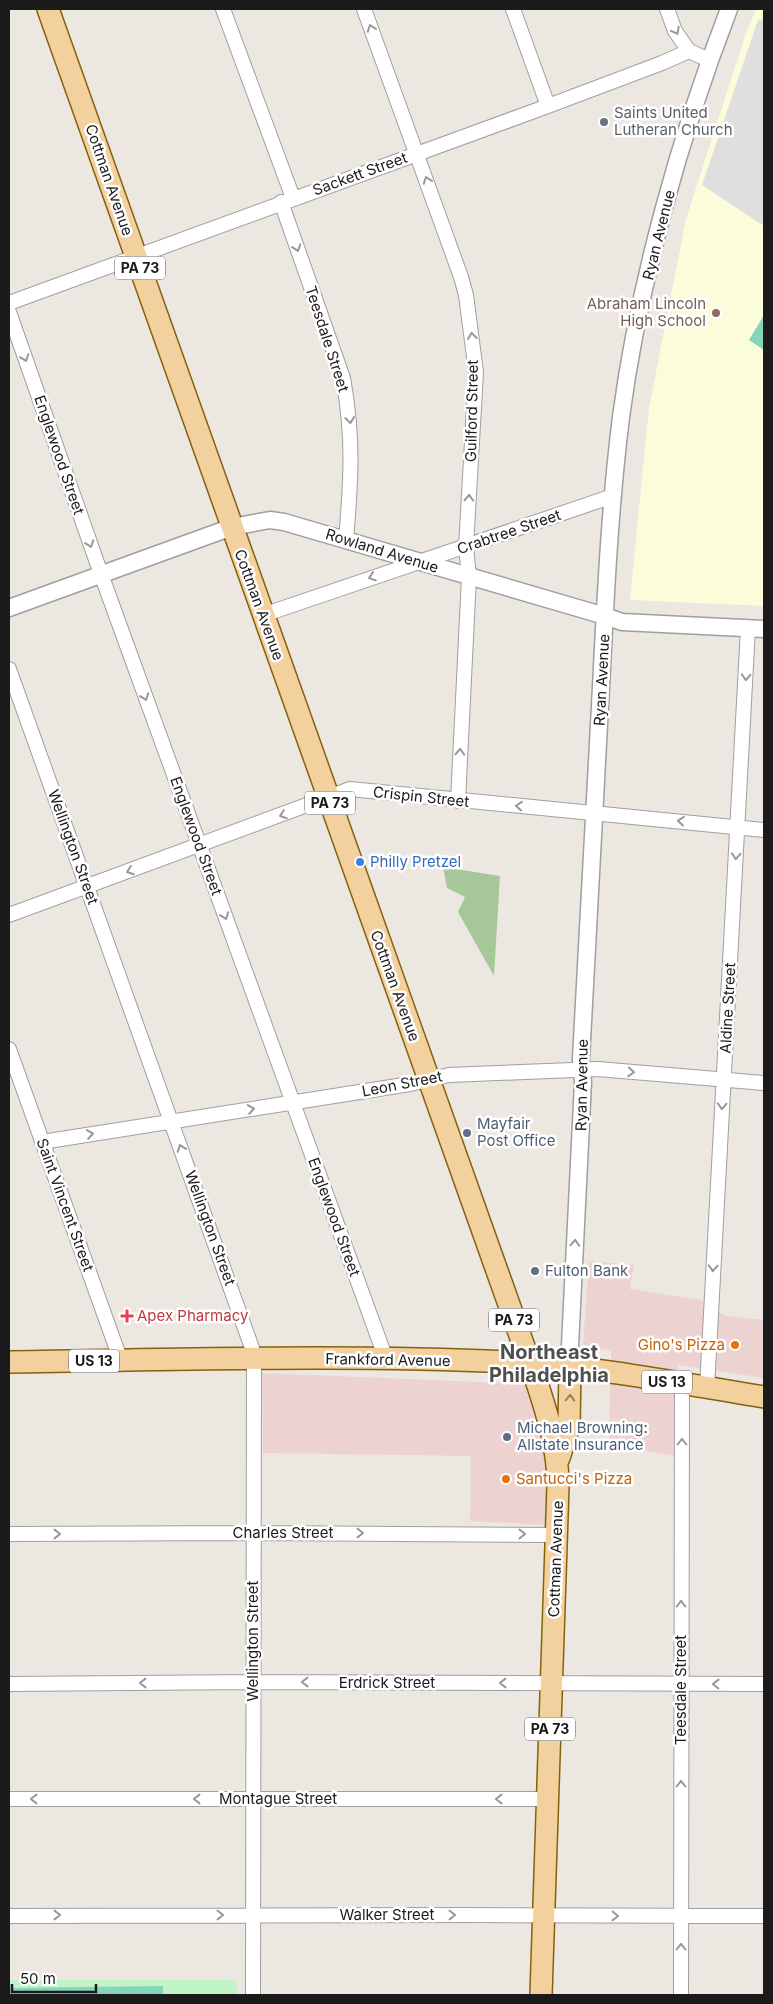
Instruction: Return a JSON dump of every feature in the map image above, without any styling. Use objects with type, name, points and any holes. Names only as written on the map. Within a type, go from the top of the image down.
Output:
[{"type":"main road","name":"Cottman Avenue","points":[[48,9],[552,1428],[558,1463],[557,1535],[541,1995]]},
{"type":"main road","name":"Frankford Avenue","points":[[9,1362],[386,1359],[529,1363],[570,1367],[764,1397]]},
{"type":"main road","points":[[558,1463],[569,1426],[570,1367]]},
{"type":"street","name":"Teesdale Street","points":[[223,9],[287,200],[343,378],[348,404],[352,453],[346,540]]},
{"type":"street","name":"Guilford Street","points":[[364,9],[450,245],[466,295],[476,372],[466,547],[469,577],[458,801]]},
{"type":"street","points":[[513,9],[548,106]]},
{"type":"street","points":[[667,9],[675,31],[689,51],[709,60]]},
{"type":"street","name":"Ryan Avenue","points":[[570,1367],[582,1059],[605,616],[613,496],[622,415],[637,326],[652,256],[709,60],[729,9]]},
{"type":"street","name":"Sackett Street","points":[[9,302],[548,106],[689,51]]},
{"type":"street","name":"Englewood Street","points":[[9,312],[101,574],[386,1359]]},
{"type":"street","name":"Crabtree Street","points":[[263,615],[613,496]]},
{"type":"street","name":"Rowland Avenue","points":[[9,608],[232,527],[270,520],[284,522],[622,622],[756,628]]},
{"type":"street","name":"Aldine Street","points":[[707,1388],[737,827],[756,628]]},
{"type":"street","name":"Wellington Street","points":[[9,669],[248,1336],[254,1359],[253,1995]]},
{"type":"street","name":"Crispin Street","points":[[9,915],[350,789],[764,830]]},
{"type":"street","name":"Saint Vincent Street","points":[[9,1049],[121,1361]]},
{"type":"street","name":"Leon Street","points":[[42,1142],[429,1080],[449,1075],[598,1069],[764,1083]]},
{"type":"street","name":"Teesdale Street","points":[[681,1995],[682,1384]]},
{"type":"street","name":"Charles Street","points":[[9,1534],[254,1532],[557,1535]]},
{"type":"street","name":"Erdrick Street","points":[[9,1684],[252,1682],[764,1684]]},
{"type":"street","name":"Montague Street","points":[[9,1799],[548,1799]]},
{"type":"street","name":"Walker Street","points":[[9,1916],[764,1916]]},
{"type":"shaded area","name":"Abraham Lincoln High School","points":[[756,9],[764,9],[764,606],[630,600],[649,408],[686,219],[745,36]]},
{"type":"shaded area","points":[[764,19],[764,226],[702,185],[758,20]]},
{"type":"shaded area","points":[[443,867],[500,876],[494,976],[458,912],[465,897],[447,888]]},
{"type":"shaded area","points":[[589,1261],[634,1265],[630,1289],[700,1300],[725,1316],[764,1320],[764,1378],[678,1365],[675,1456],[609,1445],[611,1351],[583,1346]]},
{"type":"shaded area","points":[[262,1373],[525,1384],[549,1472],[547,1525],[470,1521],[471,1456],[263,1453]]},
{"type":"green space","points":[[764,315],[764,350],[749,340]]},
{"type":"green space","points":[[9,1980],[236,1980],[237,1995],[9,1995]]},
{"type":"green space","points":[[163,1986],[163,1995],[9,1995],[9,1988]]},
{"type":"place","name":"Saints United Lutheran Church","points":[[604,122]]},
{"type":"place","name":"Abraham Lincoln High School","points":[[716,313]]},
{"type":"place","name":"Philly Pretzel","points":[[360,862]]},
{"type":"place","name":"Mayfair Post Office","points":[[467,1133]]},
{"type":"place","name":"Fulton Bank","points":[[535,1271]]},
{"type":"place","name":"Apex Pharmacy","points":[[127,1316]]},
{"type":"place","name":"Gino's Pizza","points":[[735,1345]]},
{"type":"place","name":"Michael Browning: Allstate Insurance","points":[[507,1437]]},
{"type":"place","name":"Santucci's Pizza","points":[[506,1479]]},
{"type":"district","name":"Northeast Philadelphia","points":[[549,1364]]}]
